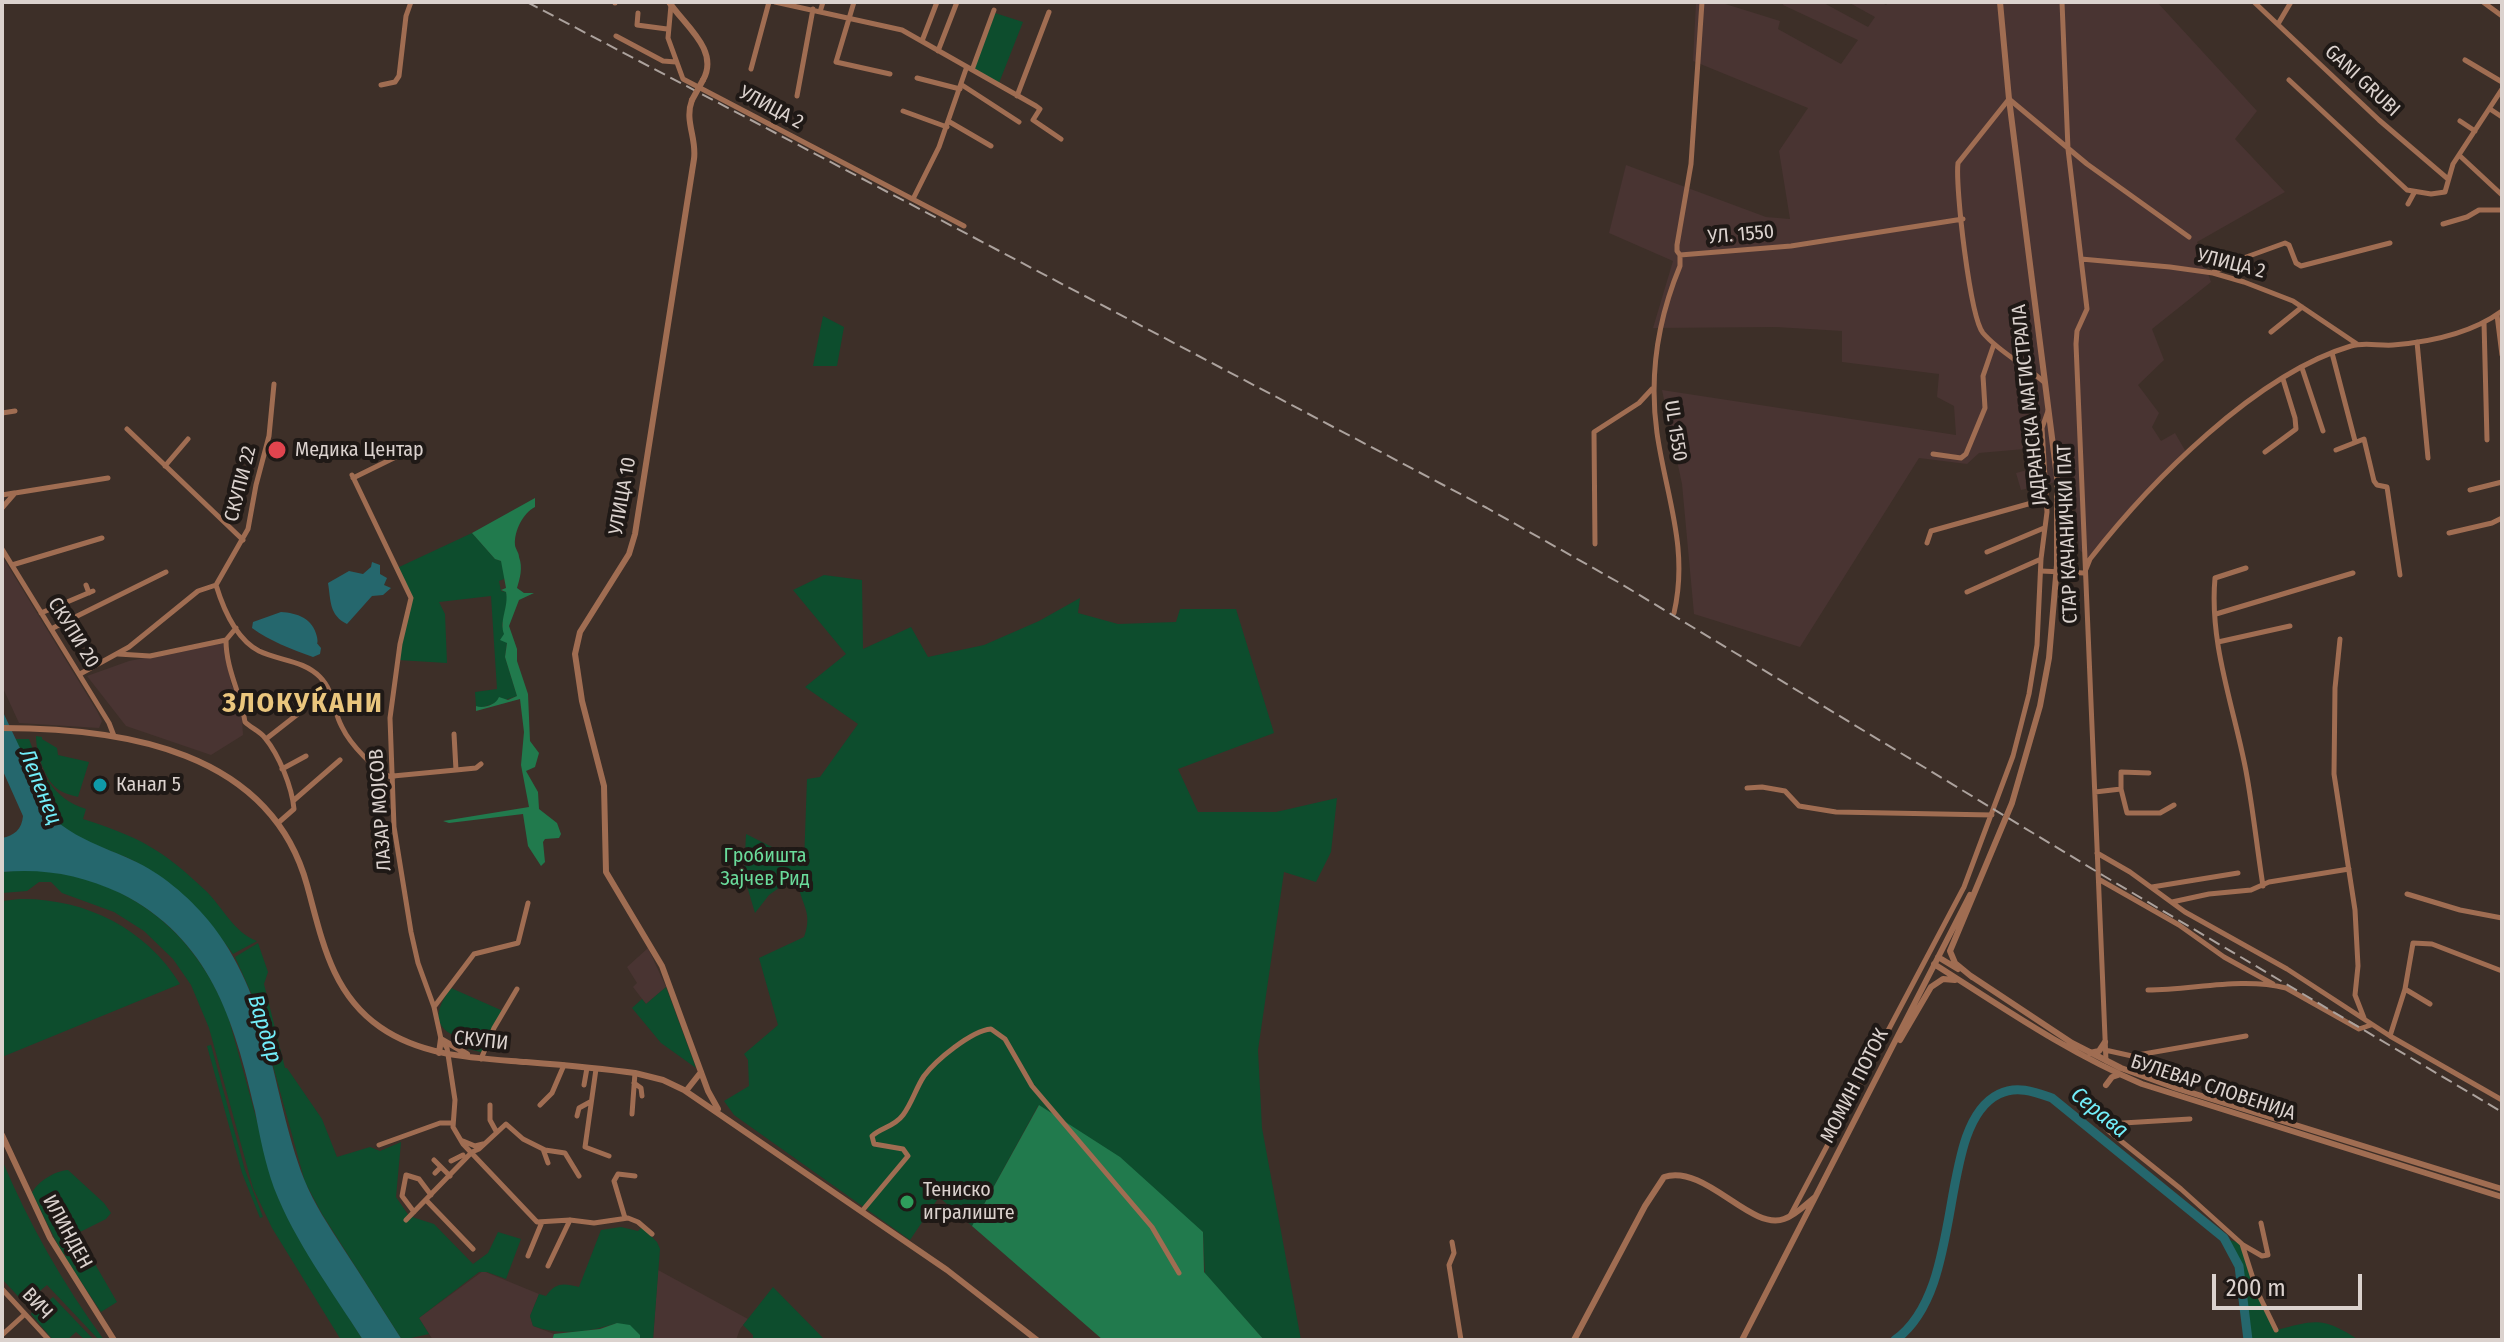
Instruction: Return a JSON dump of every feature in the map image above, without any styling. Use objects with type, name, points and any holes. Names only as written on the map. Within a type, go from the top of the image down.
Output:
[{"type":"street","points":[[381,85],[395,82],[399,76],[406,16],[411,2]]},
{"type":"street","name":"УЛИЦА 2","points":[[751,69],[769,2]]},
{"type":"street","points":[[775,2],[902,30],[1040,109],[1033,120],[1061,139]]},
{"type":"street","points":[[820,12],[823,2]]},
{"type":"street","points":[[854,2],[836,62],[890,74]]},
{"type":"street","points":[[922,41],[937,2]]},
{"type":"street","points":[[938,51],[957,2]]},
{"type":"street","name":"УЛ. 1550","points":[[1702,2],[1691,164],[1677,245],[1680,255],[1791,246],[1963,219]]},
{"type":"street","name":"ЈАДРАНСКА МАГИСТРАЛА","points":[[1995,845],[2012,803],[2040,706],[2049,658],[2057,565],[2057,477],[2009,99],[2000,2]]},
{"type":"street","name":"СТАР КАЧАНИЧКИ ПАТ","points":[[2062,2],[2068,149],[2087,309],[2077,331],[2076,344],[2106,1065]]},
{"type":"street","points":[[2278,24],[2291,2]]},
{"type":"street","points":[[2483,2],[2502,16]]},
{"type":"street","name":"GANI GRUBI","points":[[2256,3],[2379,120],[2448,179]]},
{"type":"street","name":"УЛИЦА 2","points":[[670,4],[667,29],[683,79],[964,226]]},
{"type":"street","name":"УЛИЦА 10","points":[[670,4],[707,54],[708,68],[692,100],[689,120],[695,144],[694,159],[638,517],[629,554],[584,625],[575,654],[579,688],[604,786],[606,872],[662,966],[719,1112]]},
{"type":"street","name":"УЛИЦА 2","points":[[797,96],[813,9]]},
{"type":"street","points":[[913,199],[934,160],[994,10]]},
{"type":"street","points":[[1017,96],[1049,12]]},
{"type":"street","points":[[638,13],[637,25],[667,29]]},
{"type":"street","points":[[616,36],[663,61],[676,62]]},
{"type":"street","points":[[2465,60],[2502,82]]},
{"type":"street","points":[[917,78],[961,87],[1019,122]]},
{"type":"street","points":[[2289,80],[2402,186],[2414,193],[2443,193],[2458,155],[2502,89]]},
{"type":"street","points":[[2045,383],[1994,344],[1977,323],[1963,219],[1958,163],[2009,99],[2068,149],[2189,237]]},
{"type":"street","points":[[2490,109],[2502,117]]},
{"type":"street","points":[[903,111],[948,124],[991,146]]},
{"type":"street","points":[[2460,121],[2475,131]]},
{"type":"street","points":[[2458,155],[2502,195]]},
{"type":"street","points":[[2408,204],[2414,193]]},
{"type":"street","points":[[2443,224],[2479,210],[2502,210]]},
{"type":"street","points":[[2213,273],[2285,243],[2301,266],[2390,243]]},
{"type":"street","name":"UL 1550","points":[[1674,613],[1681,586],[1680,554],[1652,389],[1657,346],[1680,266],[1680,255]]},
{"type":"street","name":"УЛИЦА 2","points":[[2081,259],[2103,258],[2213,273],[2272,291],[2358,344]]},
{"type":"street","points":[[2271,332],[2302,307]]},
{"type":"street","points":[[2041,571],[2084,573],[2090,559],[2138,502],[2219,426],[2283,379],[2332,353],[2358,344],[2417,342],[2462,331],[2500,313],[2502,355]]},
{"type":"street","points":[[2484,322],[2487,440]]},
{"type":"street","points":[[2417,342],[2428,458]]},
{"type":"street","points":[[1933,454],[1961,458],[1966,454],[1985,408],[1983,376],[1994,344]]},
{"type":"street","points":[[2332,353],[2355,441]]},
{"type":"street","points":[[2302,368],[2323,431]]},
{"type":"street","points":[[2265,452],[2296,429],[2283,379]]},
{"type":"street","name":"СКУПИ 22","points":[[80,674],[147,634],[198,591],[216,585],[243,540],[251,519],[269,436],[274,384]]},
{"type":"street","points":[[1595,544],[1594,432],[1639,403],[1652,389]]},
{"type":"street","points":[[1789,1217],[1957,900],[2013,756],[2029,694],[2037,645],[2046,499],[2042,428],[2049,408]]},
{"type":"street","points":[[2,413],[15,411]]},
{"type":"street","points":[[127,429],[243,540]]},
{"type":"street","points":[[165,466],[188,439]]},
{"type":"street","points":[[2336,450],[2364,439],[2374,481],[2387,487],[2400,575]]},
{"type":"street","name":"ЛАЗАР МОЈСОВ","points":[[404,453],[352,477],[411,598],[400,644],[392,702],[394,827],[418,963],[448,1054],[455,1100],[453,1123]]},
{"type":"street","points":[[2,495],[108,478]]},
{"type":"street","points":[[2470,490],[2502,482]]},
{"type":"street","points":[[2,508],[15,493]]},
{"type":"street","points":[[1927,543],[1931,531],[2046,499]]},
{"type":"street","points":[[2449,533],[2502,518]]},
{"type":"street","points":[[1987,552],[2045,528]]},
{"type":"street","points":[[12,565],[102,538]]},
{"type":"street","name":"СКУПИ 20","points":[[2,549],[80,674],[114,736]]},
{"type":"street","points":[[1967,592],[2041,559]]},
{"type":"street","points":[[2246,568],[2215,578],[2216,614],[2232,717],[2246,769],[2263,886]]},
{"type":"street","points":[[51,629],[166,572]]},
{"type":"street","points":[[2216,614],[2353,573]]},
{"type":"street","points":[[41,613],[91,592],[86,585]]},
{"type":"street","points":[[216,585],[221,603],[236,628],[256,649],[292,660],[319,675],[330,692],[342,729],[372,766],[393,777],[476,768],[481,764]]},
{"type":"street","points":[[2218,642],[2290,626]]},
{"type":"street","points":[[117,654],[150,656],[226,640],[236,628]]},
{"type":"street","points":[[2340,639],[2335,688],[2334,774],[2355,910],[2358,966],[2355,995],[2364,1019]]},
{"type":"street","points":[[226,640],[233,684],[243,703],[245,722],[266,739],[282,769],[293,801],[292,812],[278,823]]},
{"type":"street","points":[[266,739],[303,710]]},
{"type":"street","name":"СКУПИ","points":[[2,728],[114,736],[168,749],[212,767],[254,796],[278,823],[301,867],[323,947],[343,989],[361,1011],[381,1028],[412,1045],[439,1053],[635,1073],[663,1080],[719,1112],[947,1270],[1037,1340]]},
{"type":"street","points":[[454,734],[456,770]]},
{"type":"street","points":[[282,769],[306,756]]},
{"type":"street","points":[[293,801],[340,760]]},
{"type":"street","points":[[2149,773],[2121,772],[2121,789],[2127,813],[2160,813],[2174,805]]},
{"type":"street","points":[[1747,788],[1785,791],[1799,806],[1836,812],[1992,815]]},
{"type":"street","points":[[2094,792],[2121,789]]},
{"type":"street","points":[[1972,977],[1955,963],[1950,951],[1995,845]]},
{"type":"street","name":"МОМИН ПОТОК","points":[[1742,1340],[1995,845]]},
{"type":"street","points":[[2097,853],[2185,912],[2287,969],[2390,1036],[2502,1100]]},
{"type":"street","points":[[2172,902],[2349,869]]},
{"type":"street","points":[[2151,887],[2238,873]]},
{"type":"street","points":[[2099,880],[2179,925],[2224,957],[2274,985]]},
{"type":"street","points":[[2407,894],[2460,910],[2502,918]]},
{"type":"street","points":[[434,1007],[474,954],[518,943],[528,903]]},
{"type":"street","points":[[2390,1036],[2405,989],[2411,946],[2417,942],[2447,949],[2502,971]]},
{"type":"street","name":"БУЛЕВАР СЛОВЕНИЈА","points":[[1936,960],[1972,977],[2119,1074],[2502,1197]]},
{"type":"street","name":"БУЛЕВАР СЛОВЕНИЈА","points":[[1936,960],[2049,1038],[2106,1065],[2502,1189]]},
{"type":"street","points":[[1891,1053],[1908,1030],[1931,987],[1943,979],[1958,982],[2049,1038]]},
{"type":"street","points":[[2148,990],[2274,985],[2286,988],[2359,1029],[2373,1025]]},
{"type":"street","points":[[439,1053],[441,1039],[455,1049],[479,1058],[517,989]]},
{"type":"street","points":[[2405,989],[2430,1004]]},
{"type":"street","points":[[862,1211],[908,1156],[903,1149],[874,1144],[872,1136],[877,1131],[889,1129],[904,1114],[925,1075],[937,1062],[974,1034],[991,1029],[1005,1039],[1032,1086],[1152,1227],[1179,1273]]},
{"type":"street","points":[[2090,1053],[2105,1046],[2132,1056],[2246,1036]]},
{"type":"street","points":[[540,1105],[552,1093],[564,1065]]},
{"type":"street","points":[[584,1085],[587,1068]]},
{"type":"street","points":[[596,1069],[585,1143],[588,1150],[609,1156]]},
{"type":"street","points":[[686,1091],[701,1072]]},
{"type":"street","points":[[632,1114],[635,1073]]},
{"type":"street","points":[[2106,1085],[2119,1074]]},
{"type":"street","points":[[634,1083],[640,1086],[642,1096]]},
{"type":"street","points":[[577,1116],[579,1108],[590,1102]]},
{"type":"street","points":[[490,1105],[490,1120],[496,1131]]},
{"type":"street","points":[[588,1115],[599,1116]]},
{"type":"street","points":[[2190,1119],[2106,1126],[2242,1244],[2262,1256],[2268,1255],[2261,1223]]},
{"type":"street","points":[[379,1145],[440,1123],[453,1123],[459,1138],[463,1158],[450,1176],[406,1220]]},
{"type":"street","points":[[451,1161],[463,1158],[508,1124],[523,1139],[543,1149],[565,1153],[579,1176]]},
{"type":"street","name":"ИЛИНДЕН","points":[[2,1135],[50,1238],[114,1340]]},
{"type":"street","points":[[459,1138],[472,1146],[484,1144]]},
{"type":"street","points":[[459,1138],[534,1220],[594,1223],[625,1218],[638,1222],[652,1234]]},
{"type":"street","points":[[543,1149],[548,1163]]},
{"type":"street","points":[[434,1160],[450,1176]]},
{"type":"street","points":[[435,1173],[441,1167]]},
{"type":"street","points":[[625,1218],[614,1181],[618,1174],[635,1176]]},
{"type":"street","points":[[1574,1340],[1645,1206],[1664,1177],[1675,1174],[1696,1180],[1763,1218],[1776,1221],[1789,1217],[1817,1195]]},
{"type":"street","points":[[414,1212],[402,1196],[406,1175],[419,1179],[429,1197],[473,1249]]},
{"type":"street","points":[[1789,1217],[1797,1223],[1798,1231]]},
{"type":"street","points":[[548,1266],[570,1220]]},
{"type":"street","points":[[528,1256],[542,1222]]},
{"type":"street","points":[[1452,1242],[1454,1253],[1449,1265],[1461,1340]]},
{"type":"street","points":[[2242,1244],[2257,1291],[2276,1330]]},
{"type":"street","name":"ВИЧ","points":[[2,1289],[49,1340]]},
{"type":"street","points":[[2,1335],[25,1314]]},
{"type":"shaded area","points":[[1696,2],[1719,2],[1780,21],[1778,29],[1841,64],[1858,40],[1783,5],[1784,2],[1822,2],[1868,27],[1875,17],[1848,2],[1880,2],[1886,5],[1889,2],[2157,2],[2257,111],[2235,139],[2285,192],[2197,242],[2211,282],[2152,329],[2164,360],[2138,385],[2159,413],[2152,427],[2161,441],[2175,433],[2186,452],[2132,506],[2087,558],[2079,549],[2073,478],[2021,490],[2016,473],[2038,467],[2036,448],[1979,453],[1967,464],[1919,458],[1800,647],[1694,614],[1682,484],[1662,390],[1956,435],[1954,406],[1937,397],[1939,374],[1842,362],[1842,331],[1776,327],[1653,328],[1673,261],[1609,233],[1626,165],[1766,217],[1790,219],[1779,151],[1808,108],[1693,61]]},
{"type":"shaded area","points":[[2,556],[97,711],[102,721],[99,728],[19,723],[2,686]]},
{"type":"shaded area","points":[[224,642],[231,684],[241,702],[243,735],[211,755],[126,726],[87,676],[129,661]]},
{"type":"shaded area","points":[[648,948],[666,987],[646,1004],[633,987],[637,983],[627,967]]},
{"type":"shaded area","points":[[658,1270],[748,1319],[736,1340],[653,1340]]},
{"type":"shaded area","points":[[483,1271],[539,1294],[530,1316],[533,1326],[554,1334],[552,1340],[433,1340],[419,1318]]},
{"type":"green space","points":[[995,13],[1023,22],[999,83],[974,69]]},
{"type":"green space","points":[[823,316],[844,327],[837,366],[813,366]]},
{"type":"green space","points":[[535,498],[535,507],[523,518],[515,540],[521,565],[517,588],[524,593],[534,593],[519,600],[509,626],[528,694],[530,741],[539,753],[535,767],[526,771],[538,792],[539,809],[557,823],[561,834],[559,838],[545,839],[543,842],[545,862],[541,866],[528,846],[523,814],[449,823],[443,821],[529,807],[521,765],[524,732],[520,699],[476,711],[476,706],[489,706],[499,697],[508,700],[517,696],[505,657],[507,643],[500,640],[504,634],[507,598],[506,592],[501,590],[506,588],[501,561],[495,559],[472,533]]},
{"type":"green space","points":[[472,533],[495,559],[501,561],[505,569],[504,579],[499,581],[508,601],[502,625],[507,642],[505,657],[517,696],[480,708],[476,706],[475,692],[497,689],[491,596],[439,602],[445,614],[447,663],[398,660],[411,598],[397,568]]},
{"type":"green space","name":"Гробишта Зајчев Рид","points":[[824,575],[862,580],[863,649],[911,627],[928,657],[984,645],[1039,621],[1080,598],[1078,613],[1118,624],[1176,622],[1180,609],[1236,609],[1274,733],[1178,769],[1198,812],[1276,812],[1337,798],[1331,852],[1316,882],[1284,872],[1258,1050],[1262,1128],[1301,1340],[1264,1340],[1205,1274],[1203,1232],[1038,1106],[972,1226],[939,1197],[910,1240],[734,1115],[724,1101],[749,1086],[748,1060],[744,1054],[778,1025],[759,958],[804,937],[807,922],[798,884],[787,882],[769,895],[755,913],[744,876],[746,834],[804,863],[807,779],[820,777],[858,724],[805,687],[846,654],[793,590]]},
{"type":"green space","points":[[36,736],[57,748],[58,755],[89,762],[78,797],[54,786],[40,758]]},
{"type":"green space","points":[[15,739],[29,739],[49,782],[64,798],[86,809],[83,819],[120,832],[162,854],[205,890],[241,932],[257,941],[233,954],[201,914],[165,880],[136,862],[83,840],[64,828],[43,803]]},
{"type":"green space","points":[[2,872],[59,873],[92,881],[122,894],[149,910],[174,931],[195,956],[228,1016],[278,1197],[297,1235],[363,1340],[341,1340],[272,1228],[253,1188],[209,1028],[191,985],[173,959],[144,931],[114,912],[62,893],[51,882],[39,882],[27,891],[2,893]]},
{"type":"green space","points":[[20,899],[67,904],[111,920],[150,947],[180,984],[2,1057],[2,901]]},
{"type":"green space","points":[[258,943],[268,972],[264,984],[285,1068],[322,1119],[337,1157],[370,1147],[380,1151],[401,1142],[396,1197],[409,1216],[434,1224],[473,1264],[488,1253],[498,1232],[521,1239],[506,1279],[479,1272],[419,1318],[429,1334],[402,1340],[305,1182],[256,1004],[235,957]]},
{"type":"green space","points":[[666,987],[696,1068],[661,1043],[632,1008],[642,999],[646,1004]]},
{"type":"green space","points":[[451,988],[503,1011],[485,1053],[459,1047],[460,1038],[440,1023],[439,1010]]},
{"type":"green space","points":[[211,1045],[245,1170],[263,1217],[260,1218],[242,1173],[207,1046]]},
{"type":"green space","points":[[1039,1105],[1120,1157],[1203,1232],[1204,1272],[1264,1340],[1103,1340],[972,1226]]},
{"type":"green space","points":[[2,1160],[48,1253],[104,1340],[99,1340],[47,1285],[30,1299],[33,1303],[28,1307],[2,1279]]},
{"type":"green space","points":[[68,1170],[111,1213],[106,1219],[78,1233],[84,1243],[63,1255],[32,1193],[47,1177]]},
{"type":"green space","points":[[621,1227],[638,1231],[642,1227],[660,1249],[653,1340],[640,1340],[640,1335],[617,1323],[575,1332],[533,1326],[530,1316],[539,1294],[546,1296],[560,1285],[579,1287],[601,1230]]},
{"type":"green space","points":[[2224,1238],[2242,1244],[2257,1291],[2276,1330],[2319,1322],[2336,1327],[2359,1340],[2248,1340],[2239,1266]]},
{"type":"green space","points":[[84,1245],[117,1302],[101,1312],[64,1256]]},
{"type":"green space","points":[[773,1287],[822,1340],[753,1340],[753,1335],[743,1325]]},
{"type":"green space","points":[[53,1297],[94,1340],[85,1340],[76,1332],[67,1340],[53,1340],[31,1314],[34,1308],[37,1311]]},
{"type":"green space","points":[[617,1323],[630,1325],[640,1335],[640,1340],[552,1340],[554,1334],[600,1329]]},
{"type":"water","points":[[372,562],[380,565],[380,574],[387,578],[384,585],[391,588],[383,595],[372,596],[347,624],[334,612],[328,583],[349,571],[363,574]]},
{"type":"water","points":[[281,612],[298,615],[312,625],[321,648],[320,654],[313,657],[297,651],[252,628],[253,622]]},
{"type":"water","points":[[2,710],[53,818],[81,837],[164,878],[200,911],[229,950],[258,1012],[304,1179],[327,1223],[402,1340],[363,1340],[292,1228],[271,1179],[247,1077],[227,1014],[197,958],[176,933],[151,912],[120,893],[91,882],[48,872],[2,872],[2,838],[17,831],[23,816],[2,769]]},
{"type":"waterway","name":"Серава","points":[[1895,1340],[1918,1316],[1933,1284],[1966,1138],[1979,1111],[1999,1094],[2019,1090],[2052,1098],[2224,1238],[2239,1266],[2248,1340]]},
{"type":"railway","points":[[527,2],[1487,508],[1618,582],[2502,1112]]},
{"type":"place","name":"Медика Центар","points":[[277,450]]},
{"type":"place","name":"Канал 5","points":[[100,785]]},
{"type":"place","name":"Тениско игралиште","points":[[907,1202]]},
{"type":"district","name":"ЗЛОКУЌАНИ","points":[[303,704]]},
{"type":"water label","name":"Лепенец","points":[[40,787]]},
{"type":"water label","name":"Вардар","points":[[264,1029]]}]
